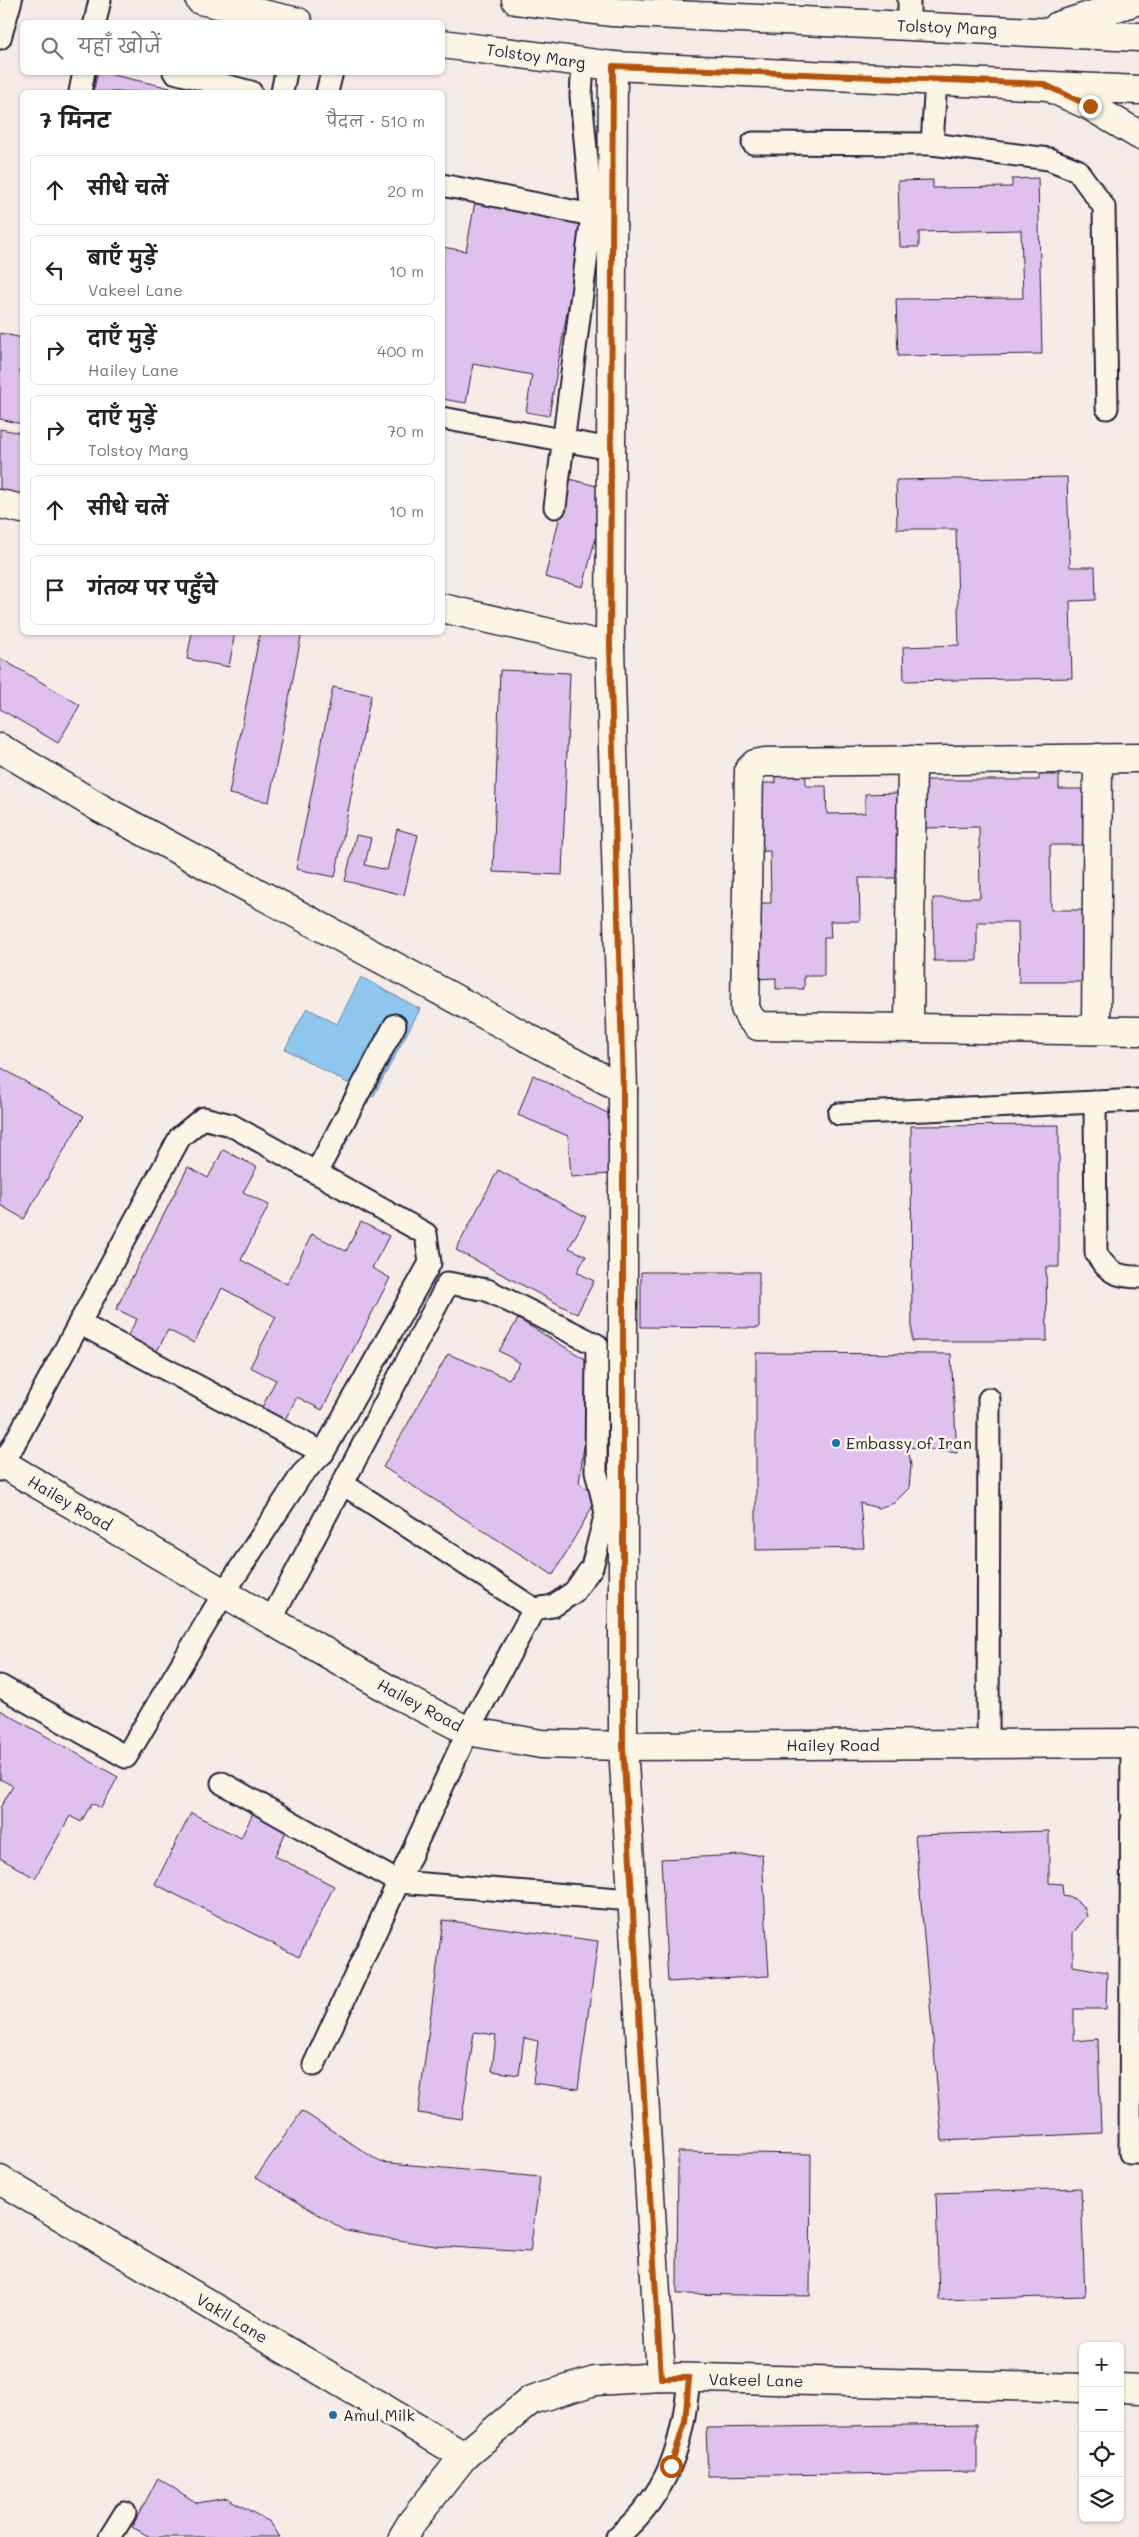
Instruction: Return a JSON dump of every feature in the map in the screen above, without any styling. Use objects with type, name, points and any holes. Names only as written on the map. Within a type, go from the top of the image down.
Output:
[{"type":"street","points":[[200,0],[287,20]]},
{"type":"street","name":"Tolstoy Marg","points":[[516,0],[599,5],[909,13],[1040,31],[1139,37]]},
{"type":"street","points":[[1040,31],[1139,0]]},
{"type":"street","name":"Tolstoy Marg","points":[[445,44],[613,66],[1043,84],[1139,90]]},
{"type":"street","points":[[613,66],[610,647],[623,1089],[623,1746],[661,2378]]},
{"type":"street","points":[[1043,84],[1090,106],[1139,135]]},
{"type":"street","points":[[0,504],[20,509]]},
{"type":"street","points":[[445,609],[610,647]]},
{"type":"street","points":[[0,748],[100,808],[623,1089]]},
{"type":"street","points":[[1096,1030],[1098,758]]},
{"type":"street","points":[[1139,758],[765,762],[755,764],[748,770],[745,1008],[750,1018],[758,1026],[1139,1030]]},
{"type":"street","points":[[909,1027],[912,760]]},
{"type":"street","name":"Hailey Road","points":[[1,1465],[402,1697],[468,1731],[540,1744],[623,1746],[1136,1743]]},
{"type":"street","name":"Vakil Lane","points":[[0,2180],[464,2456]]},
{"type":"street","name":"Vakeel Lane","points":[[403,2537],[412,2522],[464,2456],[532,2400],[595,2381],[689,2378],[1079,2388]]},
{"type":"street","points":[[1124,2388],[1139,2389]]},
{"type":"lane","points":[[0,38],[11,0]]},
{"type":"lane","points":[[95,20],[100,0]]},
{"type":"lane","points":[[555,507],[565,442],[592,215],[581,96],[583,63]]},
{"type":"lane","points":[[80,90],[83,75]]},
{"type":"lane","points":[[186,75],[243,90]]},
{"type":"lane","points":[[282,90],[285,75]]},
{"type":"lane","points":[[328,90],[331,75]]},
{"type":"lane","points":[[932,144],[936,80]]},
{"type":"lane","points":[[752,143],[932,144],[1049,159],[1077,170],[1104,207],[1107,408]]},
{"type":"lane","points":[[445,186],[592,215]]},
{"type":"lane","points":[[445,419],[611,449]]},
{"type":"lane","points":[[316,1173],[395,1025]]},
{"type":"lane","points":[[839,1114],[1139,1100]]},
{"type":"lane","points":[[1095,1102],[1096,1253],[1104,1266],[1112,1274],[1139,1277]]},
{"type":"lane","points":[[0,1686],[126,1757],[224,1593],[302,1474],[323,1453],[430,1263],[426,1234],[231,1125],[203,1118],[180,1137],[1,1465]]},
{"type":"lane","points":[[271,1620],[448,1283],[487,1290],[597,1345],[596,1471],[606,1513],[592,1567],[574,1592],[553,1606],[534,1609],[343,1484]]},
{"type":"lane","points":[[80,1323],[323,1453]]},
{"type":"lane","points":[[988,1744],[989,1399]]},
{"type":"lane","points":[[314,2065],[468,1731],[534,1609]]},
{"type":"lane","points":[[1136,1743],[1130,2153],[1139,2153]]},
{"type":"lane","points":[[222,1783],[398,1882],[632,1900]]},
{"type":"lane","points":[[617,2537],[634,2522],[654,2497],[671,2466],[685,2422],[689,2378]]},
{"type":"lane","points":[[110,2537],[125,2513]]},
{"type":"water","points":[[361,977],[420,1009],[373,1097],[285,1049],[307,1008],[337,1024]]},
{"type":"building","points":[[97,75],[113,75],[179,90],[94,90]]},
{"type":"building","points":[[1038,178],[1042,354],[898,356],[896,299],[1023,298],[1021,230],[919,232],[919,247],[900,247],[898,181],[933,180],[933,188],[1012,187],[1012,179]]},
{"type":"building","points":[[475,202],[583,221],[549,416],[526,412],[532,375],[473,364],[466,403],[445,400],[445,248],[466,251]]},
{"type":"building","points":[[0,333],[20,338],[20,424],[0,419]]},
{"type":"building","points":[[0,429],[20,433],[20,499],[0,495]]},
{"type":"building","points":[[1067,477],[1070,567],[1095,567],[1096,600],[1070,601],[1072,678],[904,681],[903,647],[959,645],[956,529],[897,529],[896,480]]},
{"type":"building","points":[[569,479],[608,489],[583,587],[545,577]]},
{"type":"building","points":[[191,635],[234,635],[229,667],[187,659]]},
{"type":"building","points":[[259,635],[301,635],[269,802],[229,794]]},
{"type":"building","points":[[0,658],[80,705],[58,743],[0,709]]},
{"type":"building","points":[[500,670],[570,673],[562,875],[493,872]]},
{"type":"building","points":[[333,687],[371,695],[335,877],[296,869]]},
{"type":"building","points":[[775,766],[805,766],[806,786],[826,786],[827,814],[865,813],[865,794],[899,793],[900,878],[859,878],[860,921],[830,921],[831,938],[824,938],[824,976],[804,976],[804,989],[776,989],[776,978],[756,979],[755,903],[771,903],[770,851],[753,852],[752,783],[776,783]]},
{"type":"building","points":[[1039,775],[1059,775],[1059,789],[1086,789],[1087,845],[1050,845],[1051,910],[1090,910],[1091,982],[1019,982],[1018,922],[977,922],[977,961],[934,961],[933,898],[980,898],[979,827],[922,828],[921,780],[1039,780]]},
{"type":"building","points":[[397,829],[418,835],[404,895],[345,881],[356,835],[371,838],[365,865],[387,870]]},
{"type":"building","points":[[0,1067],[84,1116],[24,1219],[0,1205]]},
{"type":"building","points":[[533,1075],[611,1115],[610,1174],[571,1177],[568,1136],[518,1115]]},
{"type":"building","points":[[1059,1125],[1059,1267],[1046,1267],[1047,1341],[912,1341],[911,1126]]},
{"type":"building","points":[[223,1150],[257,1167],[243,1192],[269,1205],[241,1260],[287,1284],[312,1234],[346,1251],[361,1222],[389,1236],[372,1268],[390,1278],[322,1410],[297,1397],[282,1425],[259,1413],[276,1380],[250,1367],[276,1317],[222,1288],[194,1343],[168,1330],[156,1353],[127,1337],[137,1319],[116,1309],[188,1167],[208,1178]]},
{"type":"building","points":[[498,1170],[586,1217],[569,1248],[586,1256],[577,1272],[594,1281],[577,1314],[456,1250]]},
{"type":"building","points":[[641,1272],[759,1272],[759,1328],[641,1327]]},
{"type":"building","points":[[518,1319],[595,1365],[579,1483],[598,1497],[553,1575],[383,1467],[448,1354],[509,1379],[520,1363],[499,1351]]},
{"type":"building","points":[[756,1353],[951,1354],[957,1453],[908,1447],[911,1466],[909,1488],[894,1503],[878,1508],[860,1503],[864,1548],[756,1550]]},
{"type":"building","points":[[0,1710],[118,1777],[101,1808],[92,1803],[81,1822],[70,1816],[35,1878],[0,1858],[0,1808],[13,1786],[0,1779]]},
{"type":"building","points":[[255,1809],[288,1827],[275,1856],[334,1886],[299,1957],[155,1884],[191,1813],[241,1838]]},
{"type":"building","points":[[1049,1831],[1049,1883],[1062,1884],[1063,1896],[1073,1898],[1084,1907],[1087,1916],[1073,1933],[1073,1966],[1107,1972],[1106,2009],[1074,2009],[1074,2041],[1098,2039],[1101,2133],[942,2141],[915,1835]]},
{"type":"building","points":[[762,1854],[769,1976],[668,1982],[661,1859]]},
{"type":"building","points":[[443,1920],[598,1941],[578,2089],[533,2083],[538,2041],[524,2038],[519,2075],[492,2071],[496,2035],[474,2032],[462,2119],[418,2113]]},
{"type":"building","points":[[302,2111],[380,2162],[540,2177],[530,2252],[435,2246],[346,2231],[256,2177]]},
{"type":"building","points":[[678,2152],[811,2154],[810,2296],[677,2294]]},
{"type":"building","points":[[1081,2188],[1085,2296],[939,2300],[936,2193]]},
{"type":"building","points":[[977,2424],[977,2472],[708,2476],[706,2428]]},
{"type":"building","points":[[158,2478],[197,2503],[227,2498],[270,2522],[280,2537],[150,2537],[132,2527]]},
{"type":"place","name":"Embassy of Iran","points":[[836,1443]]},
{"type":"place","name":"Amul Milk","points":[[333,2415]]},
{"type":"route","points":[[671,2466],[685,2422],[689,2378],[661,2378],[623,1746],[623,1089],[610,647],[613,66],[1043,84],[1090,106]]}]
